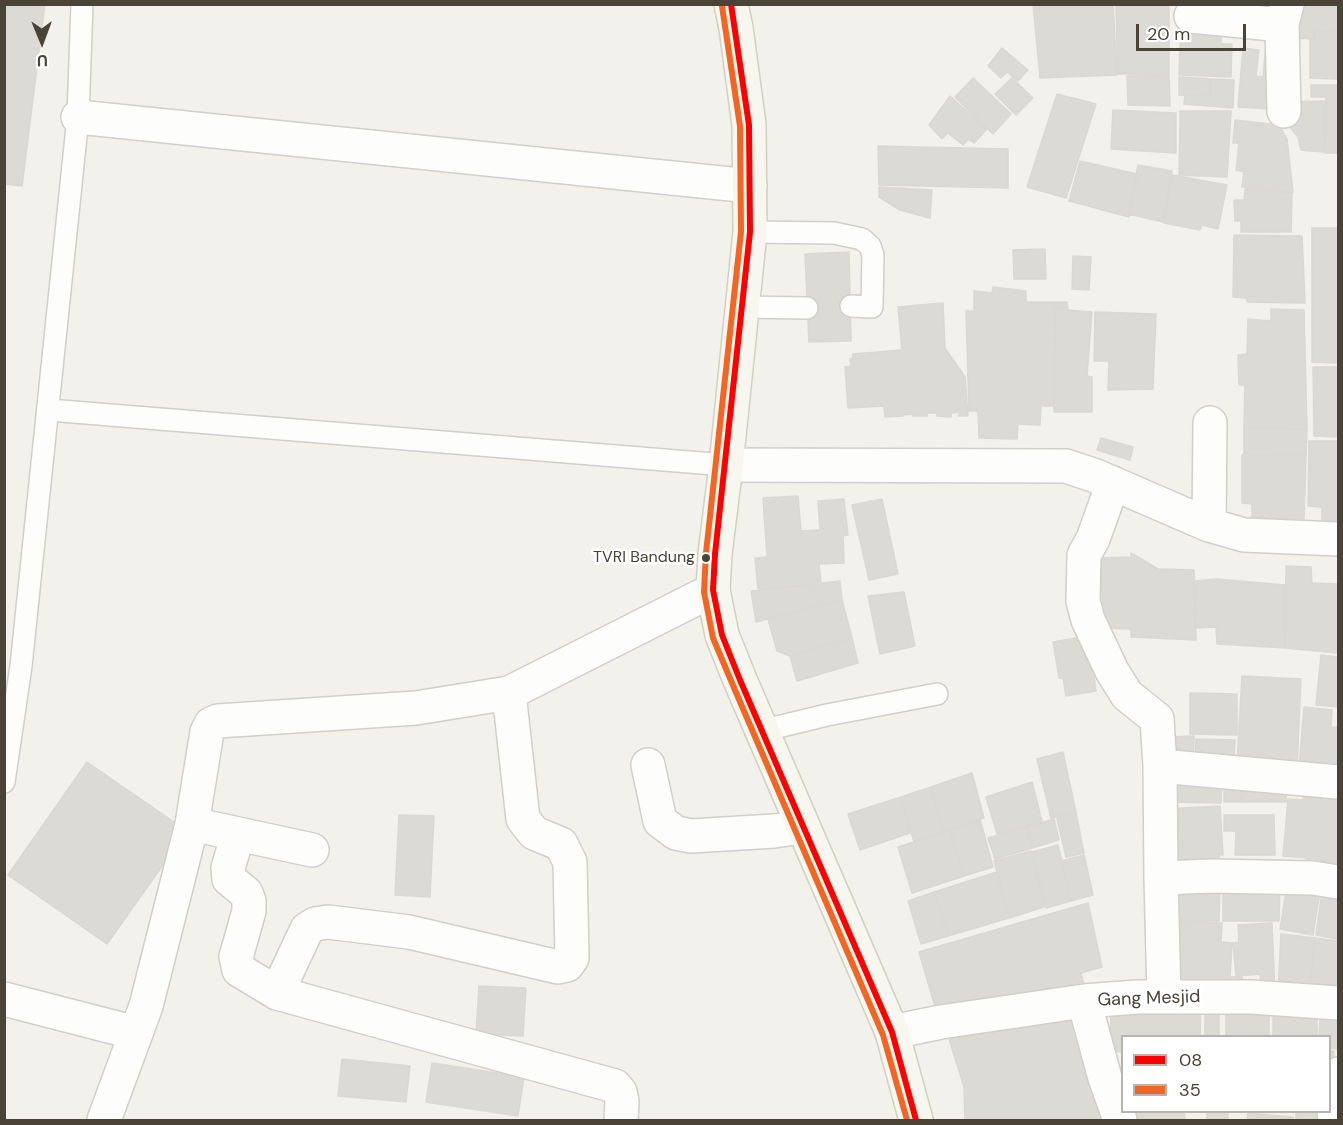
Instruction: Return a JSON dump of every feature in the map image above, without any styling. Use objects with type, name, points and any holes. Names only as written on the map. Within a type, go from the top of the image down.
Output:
[{"type":"main road","points":[[730,4],[742,64],[749,125],[750,232],[713,590],[722,635],[802,827],[892,1032],[916,1120]]},
{"type":"street","points":[[1191,16],[1285,15],[1284,111]]},
{"type":"street","points":[[78,117],[750,186]]},
{"type":"street","points":[[1209,525],[1210,423]]},
{"type":"street","points":[[726,465],[1066,466],[1113,483],[1209,525],[1244,535],[1338,539]]},
{"type":"street","points":[[1113,483],[1093,539],[1084,555],[1083,601],[1088,621],[1112,671],[1127,694],[1157,719],[1160,766],[1164,997]]},
{"type":"street","points":[[104,1120],[146,1006],[192,824],[207,732],[211,724],[218,721],[416,708],[509,693],[713,590]]},
{"type":"street","points":[[277,993],[307,929],[315,924],[328,922],[409,932],[558,967],[567,965],[572,958],[570,862],[561,844],[534,833],[523,819],[509,693]]},
{"type":"street","points":[[648,765],[660,821],[676,833],[691,836],[802,827]]},
{"type":"street","points":[[1160,766],[1338,782]]},
{"type":"street","points":[[192,824],[312,850]]},
{"type":"street","points":[[238,834],[228,867],[229,879],[246,892],[249,901],[249,910],[236,957],[239,970],[277,993],[615,1086],[620,1092],[622,1101],[621,1120]]},
{"type":"street","points":[[1161,878],[1212,876],[1314,878],[1338,882]]},
{"type":"street","name":"Gang Mesjid","points":[[1120,1120],[1105,1078],[1084,1001],[1164,997],[1251,997],[1338,1003]]},
{"type":"street","points":[[4,999],[136,1033]]},
{"type":"street","points":[[892,1032],[941,1022],[1084,1001]]},
{"type":"street","points":[[1335,1120],[1338,1074]]},
{"type":"lane","points":[[4,782],[13,664],[49,410],[78,117],[82,4]]},
{"type":"lane","points":[[750,232],[834,233],[862,239],[870,246],[873,255],[872,307],[851,306]]},
{"type":"lane","points":[[742,307],[807,308]]},
{"type":"lane","points":[[49,410],[726,465]]},
{"type":"lane","points":[[761,731],[937,694]]},
{"type":"building","points":[[4,4],[45,4],[22,186],[4,184]]},
{"type":"building","points":[[1033,4],[1113,4],[1117,75],[1040,78]]},
{"type":"building","points":[[1294,4],[1338,4],[1338,32],[1315,31],[1314,39],[1292,38]]},
{"type":"building","points":[[1116,6],[1169,6],[1169,74],[1118,74]]},
{"type":"building","points":[[1192,31],[1221,31],[1221,44],[1232,44],[1231,77],[1179,75],[1180,43],[1192,43]]},
{"type":"building","points":[[1315,31],[1338,32],[1338,79],[1310,78],[1310,39],[1314,39]]},
{"type":"building","points":[[1266,43],[1269,109],[1238,107],[1243,48],[1259,50],[1256,76],[1263,77]]},
{"type":"building","points":[[1002,48],[1028,70],[1018,81],[1007,72],[1001,78],[988,66]]},
{"type":"building","points":[[1169,75],[1170,106],[1128,105],[1127,76]]},
{"type":"building","points":[[1179,77],[1210,79],[1210,96],[1179,95]]},
{"type":"building","points":[[973,78],[1011,114],[993,134],[955,97]]},
{"type":"building","points":[[1012,78],[1033,98],[1016,115],[995,94]]},
{"type":"building","points":[[1210,79],[1234,80],[1233,108],[1184,104],[1185,95],[1210,96]]},
{"type":"building","points":[[1311,85],[1338,85],[1338,153],[1325,153],[1326,97],[1311,97]]},
{"type":"building","points":[[1057,94],[1096,104],[1066,198],[1027,187]]},
{"type":"building","points":[[950,96],[987,129],[974,143],[968,139],[963,145],[948,133],[942,139],[929,125]]},
{"type":"building","points":[[1325,101],[1324,152],[1301,150],[1298,137],[1288,125],[1286,102]]},
{"type":"building","points":[[1113,110],[1176,113],[1176,153],[1111,149]]},
{"type":"building","points":[[1180,111],[1231,111],[1227,177],[1179,175]]},
{"type":"building","points":[[1235,120],[1279,125],[1287,139],[1293,192],[1242,187],[1244,172],[1236,170],[1239,143],[1233,143]]},
{"type":"building","points":[[878,146],[1008,149],[1008,188],[879,185]]},
{"type":"building","points":[[1080,161],[1137,174],[1129,217],[1069,201]]},
{"type":"building","points":[[1138,165],[1172,171],[1163,222],[1129,214]]},
{"type":"building","points":[[1172,175],[1227,185],[1218,229],[1202,225],[1200,230],[1164,223]]},
{"type":"building","points":[[879,187],[932,190],[930,218],[900,210],[879,197]]},
{"type":"building","points":[[1245,189],[1292,193],[1291,232],[1241,232],[1241,221],[1235,221],[1234,200],[1244,200]]},
{"type":"building","points":[[1312,228],[1338,228],[1338,363],[1312,362]]},
{"type":"building","points":[[1234,235],[1302,236],[1305,303],[1247,302],[1247,298],[1233,297]]},
{"type":"building","points":[[1045,249],[1046,279],[1014,279],[1013,250]]},
{"type":"building","points":[[849,252],[851,341],[809,342],[805,254]]},
{"type":"building","points":[[1073,256],[1091,257],[1089,290],[1072,289]]},
{"type":"building","points":[[993,287],[1026,291],[1026,302],[1067,302],[1068,309],[1055,309],[1054,406],[1041,406],[1040,425],[1018,424],[1017,439],[979,438],[978,411],[969,411],[966,311],[974,311],[974,291],[992,293]]},
{"type":"building","points":[[943,303],[945,348],[965,377],[968,416],[959,416],[959,412],[951,413],[951,417],[927,413],[927,416],[913,416],[913,414],[885,417],[884,406],[848,408],[845,367],[851,366],[850,359],[853,354],[902,350],[898,307]]},
{"type":"building","points":[[1055,309],[1092,312],[1087,376],[1092,377],[1092,412],[1054,412]]},
{"type":"building","points":[[1271,309],[1304,310],[1307,429],[1244,428],[1245,385],[1239,385],[1238,355],[1247,354],[1248,319],[1271,321]]},
{"type":"building","points":[[1095,312],[1156,314],[1153,389],[1108,390],[1109,361],[1094,361]]},
{"type":"building","points":[[1313,367],[1338,367],[1338,437],[1314,436]]},
{"type":"building","points":[[1244,428],[1307,429],[1306,456],[1244,455]]},
{"type":"building","points":[[1101,438],[1133,447],[1130,460],[1097,450]]},
{"type":"building","points":[[1309,441],[1338,441],[1338,522],[1322,522],[1322,507],[1308,506]]},
{"type":"building","points":[[1242,455],[1306,456],[1304,519],[1252,517],[1252,504],[1242,503]]},
{"type":"building","points":[[798,496],[801,531],[820,530],[818,501],[844,499],[848,535],[843,536],[844,563],[819,564],[821,584],[758,590],[755,558],[767,557],[763,498]]},
{"type":"building","points":[[882,499],[898,574],[869,580],[852,505]]},
{"type":"building","points":[[1131,553],[1158,569],[1194,570],[1196,640],[1131,637],[1131,629],[1099,628],[1094,558],[1131,557]]},
{"type":"building","points":[[1286,566],[1311,567],[1312,583],[1338,584],[1338,653],[1285,648]]},
{"type":"building","points":[[1216,579],[1285,585],[1285,648],[1217,644],[1216,627],[1195,628],[1195,581]]},
{"type":"building","points":[[840,581],[842,600],[756,622],[751,591]]},
{"type":"building","points":[[904,592],[915,646],[880,654],[868,596]]},
{"type":"building","points":[[842,600],[852,638],[790,656],[777,651],[768,619]]},
{"type":"building","points":[[1088,636],[1096,691],[1066,696],[1063,678],[1059,678],[1053,642]]},
{"type":"building","points":[[852,638],[858,663],[797,681],[790,656]]},
{"type":"building","points":[[1321,655],[1338,657],[1338,707],[1316,705]]},
{"type":"building","points":[[1242,676],[1301,679],[1297,768],[1237,764]]},
{"type":"building","points":[[1190,693],[1237,694],[1237,735],[1190,734]]},
{"type":"building","points":[[1304,707],[1332,710],[1331,727],[1338,727],[1338,773],[1299,768]]},
{"type":"building","points":[[1194,736],[1193,764],[1171,764],[1171,737]]},
{"type":"building","points":[[1196,739],[1235,740],[1234,763],[1195,762]]},
{"type":"building","points":[[1063,752],[1076,812],[1051,818],[1037,759]]},
{"type":"building","points":[[87,762],[187,831],[107,944],[8,875]]},
{"type":"building","points":[[1167,772],[1222,775],[1221,803],[1166,802]]},
{"type":"building","points":[[972,773],[984,818],[943,832],[931,787]]},
{"type":"building","points":[[1224,778],[1240,779],[1241,802],[1224,802]]},
{"type":"building","points":[[1243,778],[1286,778],[1286,802],[1242,802]]},
{"type":"building","points":[[1305,780],[1338,785],[1336,871],[1305,868],[1307,858],[1283,856],[1288,799],[1303,800]]},
{"type":"building","points":[[1032,782],[1042,821],[997,834],[986,797]]},
{"type":"building","points":[[931,787],[943,832],[914,842],[901,797]]},
{"type":"building","points":[[901,797],[910,833],[860,850],[848,814]]},
{"type":"building","points":[[1220,806],[1223,855],[1219,855],[1220,862],[1170,866],[1165,809]]},
{"type":"building","points":[[1076,813],[1084,853],[1066,857],[1057,818]]},
{"type":"building","points":[[399,815],[434,816],[430,897],[395,895]]},
{"type":"building","points":[[1224,815],[1274,815],[1275,855],[1235,855],[1236,831],[1224,831]]},
{"type":"building","points":[[980,819],[993,867],[964,876],[950,830]]},
{"type":"building","points":[[1054,819],[1059,840],[1032,848],[1027,827]]},
{"type":"building","points":[[1027,827],[1032,848],[995,859],[988,838]]},
{"type":"building","points":[[950,830],[964,876],[912,893],[898,847]]},
{"type":"building","points":[[1058,845],[1071,901],[1046,908],[1032,852]]},
{"type":"building","points":[[1031,851],[1044,907],[1009,918],[994,861]]},
{"type":"building","points":[[1084,855],[1093,895],[1071,901],[1061,861]]},
{"type":"building","points":[[997,872],[1009,918],[948,936],[934,892]]},
{"type":"building","points":[[1280,882],[1279,921],[1223,921],[1223,883]]},
{"type":"building","points":[[1171,883],[1220,883],[1219,921],[1171,920]]},
{"type":"building","points":[[1287,886],[1320,891],[1313,935],[1280,929]]},
{"type":"building","points":[[934,892],[948,936],[921,944],[908,901]]},
{"type":"building","points":[[1322,892],[1338,895],[1338,939],[1316,935]]},
{"type":"building","points":[[1088,903],[1102,967],[1081,973],[1084,985],[938,1017],[919,952]]},
{"type":"building","points":[[1173,921],[1222,923],[1221,942],[1232,943],[1230,977],[1242,977],[1242,988],[1171,985]]},
{"type":"building","points":[[1272,923],[1275,994],[1262,994],[1260,974],[1236,976],[1233,943],[1239,942],[1238,925]]},
{"type":"building","points":[[1281,934],[1315,938],[1310,987],[1278,993]]},
{"type":"building","points":[[1315,938],[1338,941],[1338,990],[1310,987]]},
{"type":"building","points":[[479,986],[526,988],[523,1036],[476,1034]]},
{"type":"building","points":[[1205,1003],[1219,1003],[1219,1035],[1205,1035]]},
{"type":"building","points":[[1226,1003],[1269,1003],[1269,1035],[1226,1035]]},
{"type":"building","points":[[1273,1005],[1317,1005],[1317,1035],[1273,1035]]},
{"type":"building","points":[[1111,1006],[1201,1006],[1200,1035],[1121,1035],[1121,1052],[1110,1051]]},
{"type":"building","points":[[1321,1006],[1338,1007],[1338,1049],[1331,1048],[1331,1035],[1319,1035]]},
{"type":"building","points":[[1079,1014],[1116,1120],[965,1120],[964,1087],[945,1026]]},
{"type":"building","points":[[1331,1051],[1334,1051],[1334,1071],[1331,1071]]},
{"type":"building","points":[[342,1059],[410,1066],[406,1102],[338,1096]]},
{"type":"building","points":[[432,1063],[524,1077],[518,1116],[426,1102]]},
{"type":"building","points":[[1125,1113],[1184,1113],[1185,1120],[1126,1120]]},
{"type":"building","points":[[1207,1113],[1228,1113],[1228,1120],[1207,1120]]},
{"type":"building","points":[[1248,1113],[1293,1117],[1293,1120],[1247,1120]]},
{"type":"building","points":[[1296,1113],[1330,1113],[1330,1120],[1296,1120]]},
{"type":"transit line","name":"08","points":[[731,4],[749,125],[750,232],[713,590],[722,635],[740,680],[892,1032],[916,1120]]},
{"type":"transit line","name":"35","points":[[722,6],[740,126],[741,232],[706,553],[704,592],[713,638],[883,1035],[907,1120]]},
{"type":"place","name":"TVRI Bandung","points":[[706,558]]}]
